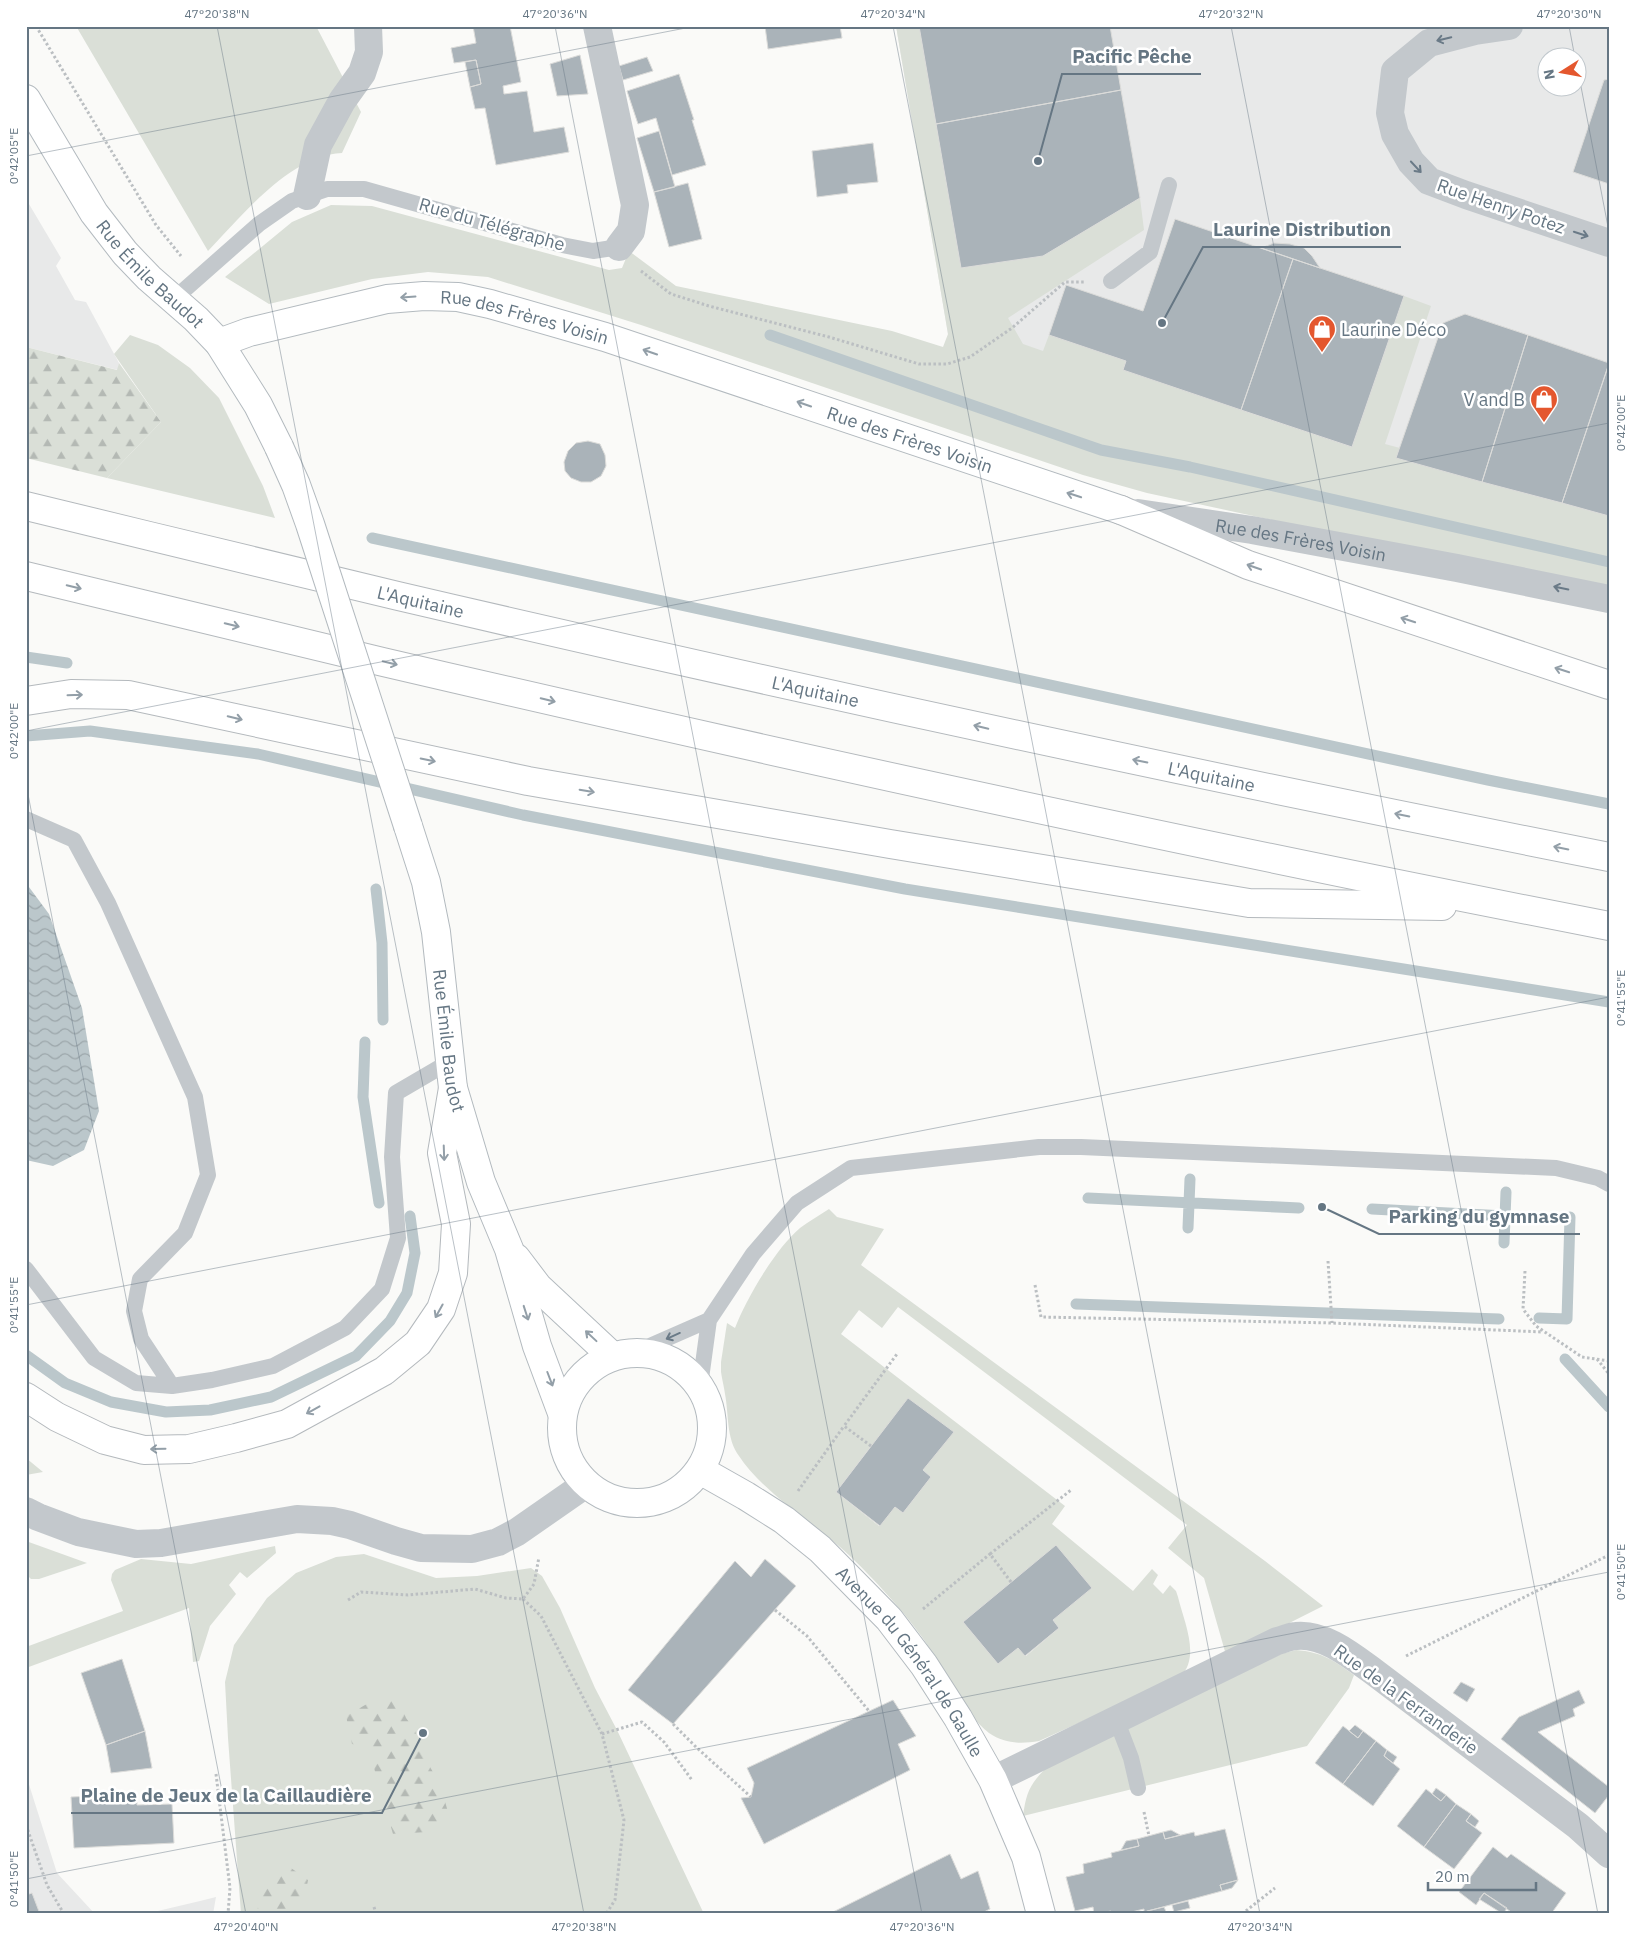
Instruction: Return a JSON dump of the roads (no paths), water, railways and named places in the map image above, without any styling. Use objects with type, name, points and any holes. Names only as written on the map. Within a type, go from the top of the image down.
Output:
[{"type":"main road","name":"Rue Émile Baudot","points":[[26,99],[94,214],[125,253],[149,278],[220,343],[258,405],[296,485],[426,882],[436,932],[451,1075],[481,1182],[509,1249],[532,1330],[562,1413]]},
{"type":"main road","name":"Rue des Frères Voisin","points":[[220,343],[249,332],[387,299],[424,296],[458,297],[490,304],[605,337],[1120,510]]},
{"type":"main road","name":"L'Aquitaine","points":[[26,506],[396,595],[983,728],[1213,777],[1609,857]]},
{"type":"main road","points":[[1120,510],[1248,565],[1609,685]]},
{"type":"main road","points":[[26,576],[656,725],[1190,842],[1609,926]]},
{"type":"main road","points":[[26,701],[71,694],[128,695],[528,781],[890,844],[1249,903],[1508,907]]},
{"type":"main road","points":[[26,1397],[57,1417],[105,1440],[144,1450],[189,1449],[287,1424],[384,1371],[418,1343],[441,1309],[453,1273],[456,1224],[442,1153],[451,1075]]},
{"type":"main road","name":"Rue Émile Baudot","points":[[509,1249],[538,1287],[624,1354]]},
{"type":"main road","points":[[624,1354],[663,1356],[685,1370],[700,1386],[709,1406],[712,1429],[709,1450],[700,1470],[681,1489],[658,1500],[633,1504],[608,1498],[586,1484],[570,1463],[561,1439],[562,1413],[572,1388],[589,1368],[624,1354]]},
{"type":"main road","name":"Avenue du Général de Gaulle","points":[[700,1470],[784,1520],[820,1549],[889,1619],[929,1673],[993,1780],[1026,1857],[1041,1914]]},
{"type":"street","points":[[307,196],[318,145],[342,101],[362,73],[369,52],[368,26]]},
{"type":"street","points":[[596,26],[635,205],[631,231],[619,247]]},
{"type":"street","name":"Rue Henry Potez","points":[[1509,26],[1475,31],[1429,43],[1395,71],[1390,113],[1395,134],[1411,162],[1429,181],[1609,243]]},
{"type":"street","name":"Rue des Frères Voisin","points":[[1120,510],[1271,533],[1567,589],[1609,600]]},
{"type":"street","points":[[26,1511],[78,1532],[136,1544],[161,1543],[297,1519],[332,1521],[350,1525],[421,1548],[472,1549],[498,1542],[518,1532],[586,1484]]},
{"type":"street","name":"Rue de la Ferranderie","points":[[993,1780],[1268,1646],[1296,1636],[1316,1637],[1348,1653],[1374,1672],[1578,1826],[1609,1854]]},
{"type":"lane","points":[[1111,281],[1150,252],[1169,185]]},
{"type":"lane","name":"Rue du Télégraphe","points":[[174,299],[259,224],[292,202],[327,189],[364,189],[562,245],[593,251],[619,247]]},
{"type":"lane","points":[[26,819],[74,840],[108,903],[195,1097],[208,1175],[185,1232],[140,1279],[134,1311],[140,1339],[172,1386]]},
{"type":"lane","points":[[26,1268],[94,1358],[136,1383],[172,1386],[212,1380],[274,1366],[345,1328],[382,1289],[398,1238],[392,1158],[396,1093],[451,1075]]},
{"type":"lane","points":[[700,1386],[709,1320],[753,1254],[797,1203],[850,1168],[1039,1147],[1081,1147],[1556,1168],[1598,1178],[1609,1184]]},
{"type":"lane","points":[[624,1354],[709,1320]]},
{"type":"lane","points":[[1116,1719],[1132,1758],[1138,1788]]},
{"type":"water","points":[[26,883],[49,914],[82,1008],[99,1111],[84,1150],[53,1166],[26,1160]]},
{"type":"waterway","points":[[770,335],[1101,450],[1190,467],[1609,562]]},
{"type":"waterway","points":[[372,538],[1488,780],[1609,804]]},
{"type":"waterway","points":[[26,657],[67,663]]},
{"type":"waterway","points":[[26,736],[90,731],[258,754],[523,815],[905,889],[1609,1002]]},
{"type":"waterway","points":[[376,889],[382,943],[383,1020]]},
{"type":"waterway","points":[[365,1042],[363,1097],[379,1203]]},
{"type":"waterway","points":[[1188,1228],[1190,1179]]},
{"type":"waterway","points":[[1504,1243],[1506,1192]]},
{"type":"waterway","points":[[1088,1198],[1299,1208]]},
{"type":"waterway","points":[[1372,1209],[1505,1216]]},
{"type":"waterway","points":[[26,1355],[65,1383],[111,1402],[166,1412],[210,1410],[271,1397],[356,1356],[390,1321],[407,1293],[415,1253],[410,1216]]},
{"type":"waterway","points":[[1539,1318],[1567,1319],[1570,1217]]},
{"type":"waterway","points":[[1076,1304],[1499,1319]]},
{"type":"waterway","points":[[1565,1359],[1609,1407]]},
{"type":"place","name":"Pacific Pêche","points":[[1038,161]]},
{"type":"place","name":"Laurine Distribution","points":[[1162,323]]},
{"type":"place","name":"Laurine Déco","points":[[1322,353]]},
{"type":"place","name":"V and B","points":[[1544,423]]},
{"type":"place","name":"Parking du gymnase","points":[[1322,1207]]},
{"type":"place","name":"Plaine de Jeux de la Caillaudière","points":[[423,1733]]}]
